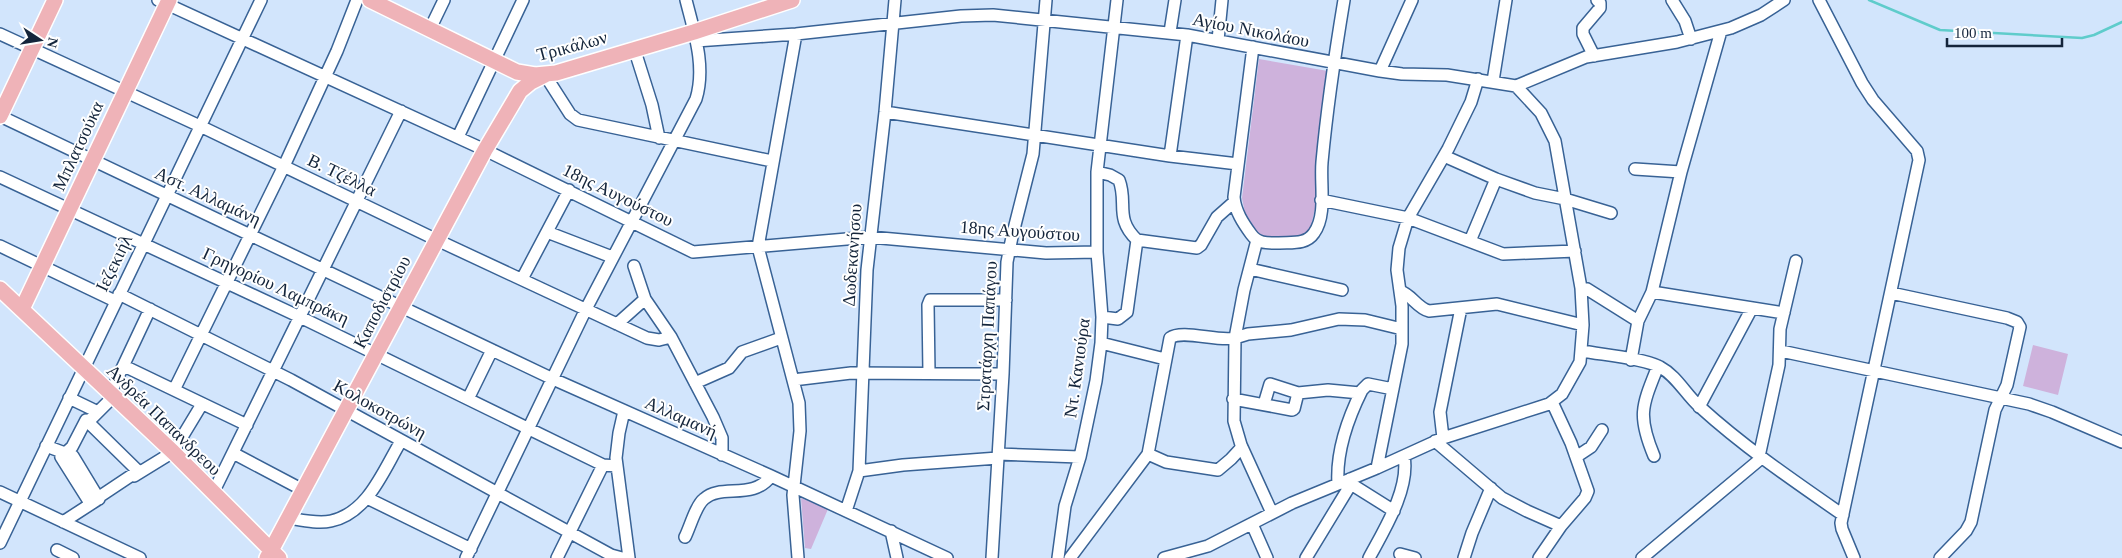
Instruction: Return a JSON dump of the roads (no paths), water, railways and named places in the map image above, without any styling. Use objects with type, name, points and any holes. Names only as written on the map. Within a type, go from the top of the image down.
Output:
[{"type":"main road","points":[[0,116],[55,0]]},
{"type":"main road","name":"Τρικάλων","points":[[370,0],[517,72],[545,75],[634,48],[695,36],[792,0]]},
{"type":"main road","name":"Μπλατσούκα","points":[[22,309],[125,91],[165,1]]},
{"type":"main road","points":[[517,72],[520,91]]},
{"type":"main road","name":"Καποδιστρίου","points":[[272,555],[288,518],[485,150],[520,91],[530,82],[545,75]]},
{"type":"main road","name":"Ανδρέα Παπανδρεου","points":[[0,289],[111,396],[173,452],[272,555]]},
{"type":"street","points":[[174,390],[284,166],[326,76],[357,0]]},
{"type":"street","points":[[430,29],[444,0]]},
{"type":"street","points":[[458,137],[523,0]]},
{"type":"street","points":[[367,498],[468,553],[586,309],[698,92],[700,68],[695,36],[686,0]]},
{"type":"street","name":"Δωδεκανήσου","points":[[846,511],[859,471],[870,237],[885,112],[895,0]]},
{"type":"street","name":"Στρατάρχη Παπάγου","points":[[992,558],[1009,250],[1031,167],[1036,135],[1043,20],[1046,0]]},
{"type":"street","name":"Ντ. Κανιούρα","points":[[1058,558],[1065,506],[1080,457],[1096,381],[1101,343],[1102,317],[1097,252],[1097,172],[1117,0]]},
{"type":"street","points":[[1170,32],[1175,0]]},
{"type":"street","points":[[1218,40],[1222,0]]},
{"type":"street","points":[[1252,47],[1234,202],[1240,216],[1257,240],[1267,243],[1299,242],[1308,239],[1318,224],[1322,162],[1333,64],[1344,0]]},
{"type":"street","points":[[1380,71],[1412,0]]},
{"type":"street","points":[[1493,81],[1506,0]]},
{"type":"street","points":[[1594,56],[1583,34],[1583,28],[1600,8],[1600,3],[1597,0]]},
{"type":"street","points":[[1672,0],[1685,21],[1691,39]]},
{"type":"street","points":[[1164,558],[1196,550],[1272,513],[1338,484],[1350,482],[1439,440],[1552,402],[1562,394],[1575,373],[1582,351],[1581,288],[1564,199],[1558,150],[1541,113],[1516,86],[1571,62],[1594,56],[1691,39],[1721,30],[1761,15],[1784,0]]},
{"type":"street","points":[[1819,0],[1862,83],[1873,100],[1919,155],[1919,164],[1843,515],[1842,529],[1854,558]]},
{"type":"street","name":"18ης Αυγούστου","points":[[165,1],[570,190],[696,253],[870,237],[1009,250],[1058,253],[1097,252]]},
{"type":"street","name":"Ιεζεκιήλ","points":[[0,542],[260,1]]},
{"type":"street","name":"Αγίου Νικολάου","points":[[695,36],[796,34],[987,14],[1170,32],[1333,64],[1380,71],[1447,75],[1516,86]]},
{"type":"street","points":[[1631,360],[1638,321],[1652,292],[1682,172],[1721,30]]},
{"type":"street","name":"Β. Τζέλλα","points":[[0,34],[200,126],[436,240],[617,324],[654,340],[671,337]]},
{"type":"street","points":[[796,34],[758,247],[793,380],[800,415],[794,487],[798,558]]},
{"type":"street","points":[[1170,156],[1187,35]]},
{"type":"street","points":[[634,48],[652,105],[659,138]]},
{"type":"street","points":[[545,75],[568,112],[575,119],[772,161]]},
{"type":"street","points":[[1377,468],[1401,351],[1402,330],[1397,260],[1408,218],[1444,156],[1471,102],[1478,79]]},
{"type":"street","points":[[213,493],[401,111]]},
{"type":"street","points":[[885,112],[1170,156],[1238,164]]},
{"type":"street","name":"Αστ. Αλλαμάνη","points":[[0,116],[401,307]]},
{"type":"street","points":[[1444,156],[1496,179],[1535,193],[1564,199],[1611,213]]},
{"type":"street","points":[[1634,169],[1682,172]]},
{"type":"street","points":[[1097,172],[1110,175],[1119,180],[1123,216],[1131,234],[1138,240],[1197,248],[1201,245],[1217,217],[1234,202]]},
{"type":"street","name":"Γρηγορίου Λαμπράκη","points":[[0,177],[300,317],[603,465],[617,466]]},
{"type":"street","points":[[1470,241],[1496,179]]},
{"type":"street","points":[[522,280],[570,190]]},
{"type":"street","points":[[1321,200],[1408,218],[1506,255],[1575,251]]},
{"type":"street","points":[[547,232],[612,257]]},
{"type":"street","points":[[1102,317],[1118,319],[1127,312],[1138,240]]},
{"type":"street","points":[[1257,240],[1235,338],[1234,421],[1242,446],[1272,513]]},
{"type":"street","name":"Κολοκοτρώνη","points":[[0,246],[42,266],[150,309],[274,371],[611,555],[622,558]]},
{"type":"street","points":[[1642,558],[1755,465],[1761,457],[1780,351],[1780,335],[1796,261]]},
{"type":"street","points":[[634,266],[645,299],[671,337],[722,438],[722,455]]},
{"type":"street","points":[[1250,269],[1342,290]]},
{"type":"street","points":[[1581,288],[1587,289],[1638,321]]},
{"type":"street","points":[[1400,291],[1409,295],[1426,310],[1500,304],[1583,325]]},
{"type":"street","points":[[1652,292],[1784,313]]},
{"type":"street","points":[[1891,293],[2008,318],[2018,322],[2020,330],[2007,385],[1995,410],[1971,522],[1966,531],[1940,558]]},
{"type":"street","points":[[617,324],[645,299]]},
{"type":"street","points":[[929,373],[928,305],[930,300],[1006,300]]},
{"type":"street","name":"Αλλαμανή","points":[[401,307],[553,379],[771,476],[947,558]]},
{"type":"street","points":[[1461,308],[1440,412],[1439,440],[1491,488],[1511,503],[1561,526]]},
{"type":"street","points":[[1699,407],[1752,308]]},
{"type":"street","points":[[150,309],[111,396],[88,422],[86,420],[72,447],[61,457],[90,503],[173,452],[202,404]]},
{"type":"street","points":[[1070,558],[1148,454],[1169,340],[1176,335],[1222,340],[1291,330],[1339,319],[1365,320],[1402,330]]},
{"type":"street","points":[[694,383],[729,368],[742,352],[781,338]]},
{"type":"street","points":[[1101,343],[1165,359]]},
{"type":"street","points":[[468,399],[492,350]]},
{"type":"street","points":[[1582,351],[1658,366],[1674,377],[1699,407],[1761,457],[1843,515]]},
{"type":"street","points":[[1780,351],[2001,398],[2052,412],[2122,442]]},
{"type":"street","points":[[124,366],[246,425]]},
{"type":"street","points":[[1654,456],[1645,431],[1642,412],[1645,398],[1658,366]]},
{"type":"street","points":[[793,380],[834,374],[863,373],[1003,374]]},
{"type":"street","points":[[1264,404],[1270,384],[1298,393],[1328,390],[1360,393]]},
{"type":"street","points":[[1338,484],[1337,470],[1341,448],[1360,393],[1368,384],[1393,389]]},
{"type":"street","points":[[1234,399],[1292,410],[1294,409],[1298,393]]},
{"type":"street","points":[[69,398],[98,412]]},
{"type":"street","points":[[1539,558],[1561,526],[1574,513],[1588,493],[1576,457],[1552,402]]},
{"type":"street","points":[[624,411],[618,442],[617,466],[629,558]]},
{"type":"street","points":[[64,522],[138,471],[88,422]]},
{"type":"street","points":[[1576,457],[1591,447],[1602,430]]},
{"type":"street","points":[[288,518],[331,521],[351,513],[367,498],[401,442]]},
{"type":"street","points":[[46,446],[64,454]]},
{"type":"street","points":[[1148,454],[1166,462],[1218,470],[1242,446]]},
{"type":"street","points":[[233,452],[303,490]]},
{"type":"street","points":[[859,471],[998,456],[1080,457]]},
{"type":"street","points":[[1369,558],[1394,511],[1405,470],[1404,456]]},
{"type":"street","points":[[557,558],[603,465]]},
{"type":"street","points":[[685,537],[705,498],[713,494],[753,490],[764,484],[771,476]]},
{"type":"street","points":[[1350,482],[1394,511]]},
{"type":"street","points":[[1306,558],[1350,482]]},
{"type":"street","points":[[1464,558],[1478,517],[1491,488]]},
{"type":"street","points":[[0,492],[140,558]]},
{"type":"street","points":[[1252,524],[1267,558]]},
{"type":"street","points":[[890,531],[897,558]]},
{"type":"street","points":[[57,550],[73,558]]},
{"type":"street","points":[[1400,554],[1414,558]]},
{"type":"waterway","points":[[1869,0],[1940,30],[2082,38],[2094,35],[2122,22]]}]
